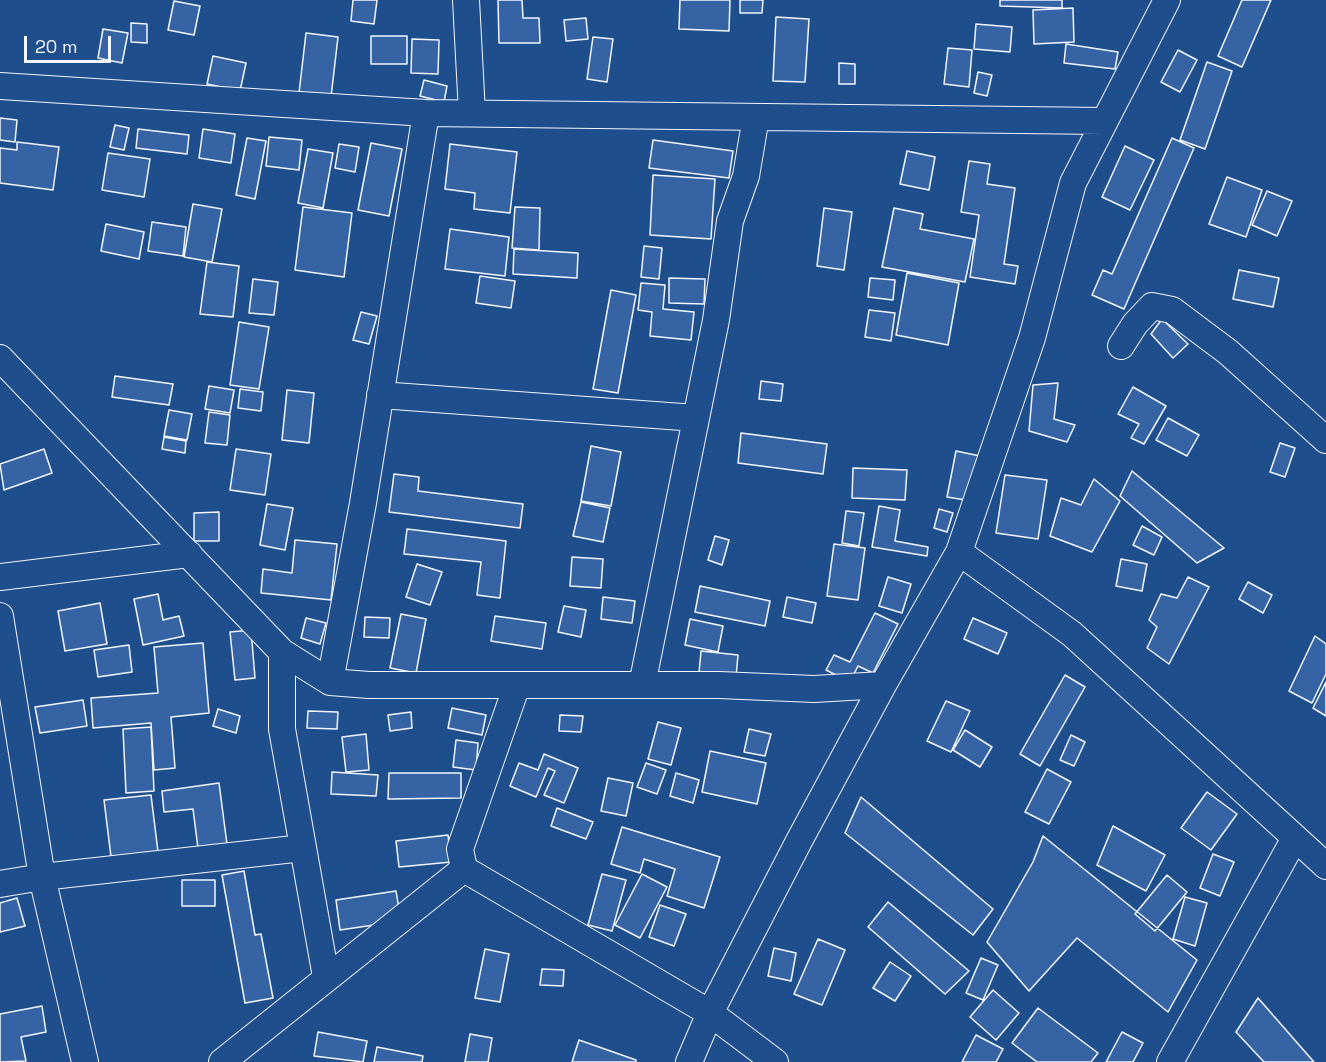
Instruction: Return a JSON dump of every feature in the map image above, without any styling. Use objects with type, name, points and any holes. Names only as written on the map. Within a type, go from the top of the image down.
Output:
[{"type":"street","points":[[466,0],[472,113]]},
{"type":"street","points":[[689,1062],[710,1013],[883,685],[959,552],[1032,338],[1073,183],[1167,0]]},
{"type":"street","points":[[0,86],[426,113],[1104,121]]},
{"type":"street","points":[[330,682],[426,113]]},
{"type":"street","points":[[642,685],[716,320],[730,221],[746,176],[756,117]]},
{"type":"street","points":[[1121,346],[1135,324],[1152,306],[1172,310],[1228,352],[1326,440]]},
{"type":"street","points":[[0,358],[282,652],[330,682],[369,685],[642,685],[814,689],[883,685]]},
{"type":"street","points":[[380,395],[696,418]]},
{"type":"street","points":[[959,552],[1072,634],[1326,866]]},
{"type":"street","points":[[0,577],[189,554]]},
{"type":"street","points":[[0,616],[42,877],[85,1062]]},
{"type":"street","points":[[282,652],[282,729],[326,977]]},
{"type":"street","points":[[517,685],[460,849],[464,869],[710,1013],[775,1062]]},
{"type":"street","points":[[1170,1062],[1295,838]]},
{"type":"street","points":[[0,884],[42,877],[303,848]]},
{"type":"street","points":[[222,1062],[464,869]]},
{"type":"building","points":[[353,0],[377,0],[374,24],[351,21]]},
{"type":"building","points":[[498,0],[522,0],[523,18],[539,18],[540,43],[499,43]]},
{"type":"building","points":[[680,0],[730,0],[729,31],[679,29]]},
{"type":"building","points":[[740,0],[763,0],[762,13],[740,13]]},
{"type":"building","points":[[1000,0],[1062,0],[1062,8],[1000,6]]},
{"type":"building","points":[[1242,0],[1271,0],[1242,67],[1218,56]]},
{"type":"building","points":[[174,1],[200,6],[194,35],[168,30]]},
{"type":"building","points":[[1073,8],[1074,42],[1034,44],[1033,10]]},
{"type":"building","points":[[776,17],[809,19],[805,82],[773,81]]},
{"type":"building","points":[[586,18],[588,39],[566,41],[564,20]]},
{"type":"building","points":[[131,23],[147,24],[147,43],[131,42]]},
{"type":"building","points":[[976,24],[1012,27],[1010,52],[974,49]]},
{"type":"building","points":[[103,29],[128,33],[122,63],[98,58]]},
{"type":"building","points":[[306,33],[338,37],[331,97],[299,93]]},
{"type":"building","points":[[371,36],[407,36],[407,64],[371,64]]},
{"type":"building","points":[[593,37],[613,39],[607,82],[587,79]]},
{"type":"building","points":[[412,39],[439,40],[438,74],[411,73]]},
{"type":"building","points":[[1066,44],[1118,52],[1115,69],[1064,63]]},
{"type":"building","points":[[948,48],[972,50],[969,87],[944,84]]},
{"type":"building","points":[[1178,50],[1197,60],[1180,92],[1161,82]]},
{"type":"building","points":[[213,56],[246,63],[240,91],[207,84]]},
{"type":"building","points":[[1207,62],[1232,71],[1205,149],[1180,140]]},
{"type":"building","points":[[839,63],[855,64],[855,84],[839,84]]},
{"type":"building","points":[[978,72],[992,75],[987,96],[974,93]]},
{"type":"building","points":[[424,80],[447,86],[444,102],[420,96]]},
{"type":"building","points":[[0,118],[17,120],[15,142],[0,140]]},
{"type":"building","points":[[115,125],[129,128],[124,150],[110,147]]},
{"type":"building","points":[[138,129],[189,135],[187,154],[136,148]]},
{"type":"building","points":[[203,129],[235,134],[231,163],[199,158]]},
{"type":"building","points":[[269,137],[302,140],[299,170],[266,166]]},
{"type":"building","points":[[247,138],[266,141],[255,199],[236,195]]},
{"type":"building","points":[[1172,138],[1194,148],[1124,309],[1092,295],[1103,270],[1112,274]]},
{"type":"building","points":[[653,140],[733,151],[729,178],[649,168]]},
{"type":"building","points":[[17,142],[59,147],[53,190],[0,183],[0,148],[17,150]]},
{"type":"building","points":[[371,143],[402,149],[389,216],[358,210]]},
{"type":"building","points":[[339,144],[359,147],[355,172],[335,168]]},
{"type":"building","points":[[450,144],[517,152],[510,213],[474,209],[475,193],[445,189]]},
{"type":"building","points":[[1125,146],[1154,160],[1130,210],[1102,197]]},
{"type":"building","points":[[308,149],[333,153],[323,208],[298,203]]},
{"type":"building","points":[[907,151],[935,157],[929,190],[900,184]]},
{"type":"building","points":[[108,153],[150,159],[144,197],[102,190]]},
{"type":"building","points":[[969,161],[990,164],[987,184],[1015,188],[1004,264],[1018,266],[1015,284],[970,277],[979,215],[961,212]]},
{"type":"building","points":[[653,175],[715,179],[711,239],[650,235]]},
{"type":"building","points":[[1227,177],[1262,190],[1246,237],[1209,224]]},
{"type":"building","points":[[1267,191],[1292,201],[1277,236],[1252,225]]},
{"type":"building","points":[[193,204],[222,209],[212,262],[184,257]]},
{"type":"building","points":[[303,207],[352,213],[344,277],[295,270]]},
{"type":"building","points":[[515,207],[540,208],[539,250],[512,248]]},
{"type":"building","points":[[824,208],[852,212],[844,270],[817,266]]},
{"type":"building","points":[[894,208],[923,214],[920,229],[974,239],[965,282],[882,267]]},
{"type":"building","points":[[152,222],[186,227],[183,256],[148,251]]},
{"type":"building","points":[[106,224],[144,232],[139,259],[101,251]]},
{"type":"building","points":[[450,229],[509,237],[505,276],[445,269]]},
{"type":"building","points":[[644,246],[662,248],[659,279],[641,277]]},
{"type":"building","points":[[514,249],[578,253],[577,278],[513,274]]},
{"type":"building","points":[[207,262],[239,266],[233,317],[200,314]]},
{"type":"building","points":[[1239,270],[1279,278],[1273,307],[1233,299]]},
{"type":"building","points":[[907,273],[959,283],[948,345],[896,335]]},
{"type":"building","points":[[480,276],[515,281],[511,308],[476,303]]},
{"type":"building","points":[[669,278],[705,279],[704,304],[669,303]]},
{"type":"building","points":[[870,278],[895,280],[893,300],[868,297]]},
{"type":"building","points":[[253,279],[278,282],[274,315],[249,313]]},
{"type":"building","points":[[641,283],[665,285],[663,309],[694,312],[691,340],[650,336],[652,312],[638,310]]},
{"type":"building","points":[[611,290],[636,295],[618,393],[593,389]]},
{"type":"building","points":[[869,310],[895,313],[891,341],[865,337]]},
{"type":"building","points":[[361,312],[377,316],[369,344],[353,340]]},
{"type":"building","points":[[1162,319],[1188,344],[1173,358],[1151,334]]},
{"type":"building","points":[[239,322],[269,327],[259,389],[230,385]]},
{"type":"building","points":[[115,376],[173,384],[169,405],[112,397]]},
{"type":"building","points":[[761,381],[783,384],[781,401],[759,399]]},
{"type":"building","points":[[1058,383],[1054,419],[1075,425],[1067,442],[1029,431],[1033,385]]},
{"type":"building","points":[[209,386],[234,390],[230,413],[205,409]]},
{"type":"building","points":[[1133,387],[1166,406],[1144,444],[1131,438],[1139,424],[1118,414]]},
{"type":"building","points":[[240,389],[263,392],[261,411],[238,408]]},
{"type":"building","points":[[287,390],[314,393],[309,443],[282,440]]},
{"type":"building","points":[[169,410],[192,414],[187,440],[164,436]]},
{"type":"building","points":[[209,412],[230,415],[227,445],[205,443]]},
{"type":"building","points":[[1168,418],[1199,435],[1187,456],[1156,440]]},
{"type":"building","points":[[741,433],[827,444],[823,474],[738,463]]},
{"type":"building","points":[[164,437],[186,441],[185,453],[162,449]]},
{"type":"building","points":[[1280,443],[1295,448],[1285,477],[1270,472]]},
{"type":"building","points":[[591,446],[621,452],[611,506],[581,501]]},
{"type":"building","points":[[44,449],[52,473],[4,490],[0,464]]},
{"type":"building","points":[[236,449],[271,454],[265,495],[230,490]]},
{"type":"building","points":[[956,451],[980,456],[972,501],[947,497]]},
{"type":"building","points":[[853,468],[907,470],[905,500],[852,498]]},
{"type":"building","points":[[1132,471],[1224,548],[1197,563],[1120,496]]},
{"type":"building","points":[[394,474],[419,477],[418,491],[523,504],[520,528],[389,512]]},
{"type":"building","points":[[1005,475],[1047,480],[1038,539],[996,533]]},
{"type":"building","points":[[1094,479],[1120,501],[1092,552],[1050,536],[1061,498],[1081,505]]},
{"type":"building","points":[[581,502],[610,508],[603,542],[573,536]]},
{"type":"building","points":[[267,504],[293,508],[285,550],[260,545]]},
{"type":"building","points":[[879,506],[900,510],[895,541],[928,547],[927,556],[872,547]]},
{"type":"building","points":[[939,509],[953,513],[947,532],[934,528]]},
{"type":"building","points":[[846,511],[864,513],[859,546],[842,543]]},
{"type":"building","points":[[219,512],[219,541],[194,541],[194,513]]},
{"type":"building","points":[[1142,526],[1162,537],[1154,555],[1133,545]]},
{"type":"building","points":[[407,529],[506,541],[500,598],[477,595],[481,562],[404,554]]},
{"type":"building","points":[[715,536],[729,540],[722,565],[708,560]]},
{"type":"building","points":[[295,540],[337,544],[331,600],[261,593],[263,569],[292,573]]},
{"type":"building","points":[[834,544],[865,548],[858,600],[827,596]]},
{"type":"building","points":[[572,557],[603,559],[601,588],[570,586]]},
{"type":"building","points":[[1121,559],[1147,564],[1142,591],[1116,586]]},
{"type":"building","points":[[417,564],[442,572],[430,605],[406,597]]},
{"type":"building","points":[[888,577],[911,584],[902,613],[879,606]]},
{"type":"building","points":[[1188,577],[1209,587],[1169,664],[1147,648],[1157,627],[1149,620],[1161,594],[1177,598]]},
{"type":"building","points":[[1248,582],[1272,595],[1263,613],[1239,599]]},
{"type":"building","points":[[700,586],[770,601],[765,626],[695,612]]},
{"type":"building","points":[[158,594],[163,620],[179,616],[184,636],[143,645],[134,599]]},
{"type":"building","points":[[603,597],[635,601],[632,623],[601,619]]},
{"type":"building","points":[[787,597],[816,603],[812,623],[783,617]]},
{"type":"building","points":[[100,603],[107,644],[65,651],[58,611]]},
{"type":"building","points":[[564,606],[586,610],[581,637],[558,632]]},
{"type":"building","points":[[875,613],[898,624],[873,673],[858,666],[850,682],[826,670],[834,655],[850,662]]},
{"type":"building","points":[[401,614],[426,619],[416,673],[390,668]]},
{"type":"building","points":[[495,616],[546,623],[542,649],[491,641]]},
{"type":"building","points":[[365,617],[390,618],[389,638],[364,637]]},
{"type":"building","points":[[306,618],[326,623],[320,644],[301,638]]},
{"type":"building","points":[[973,618],[1007,633],[998,654],[964,639]]},
{"type":"building","points":[[690,619],[723,626],[718,652],[685,645]]},
{"type":"building","points":[[251,630],[255,678],[235,680],[230,632]]},
{"type":"building","points":[[1315,636],[1326,644],[1326,674],[1312,703],[1289,691]]},
{"type":"building","points":[[203,643],[209,713],[171,717],[175,768],[154,770],[151,723],[93,728],[91,698],[158,693],[154,647]]},
{"type":"building","points":[[129,645],[132,672],[98,677],[94,650]]},
{"type":"building","points":[[701,651],[738,655],[736,677],[699,673]]},
{"type":"building","points":[[1065,675],[1085,687],[1040,766],[1020,754]]},
{"type":"building","points":[[1326,682],[1326,716],[1313,708]]},
{"type":"building","points":[[83,700],[87,726],[40,733],[35,707]]},
{"type":"building","points":[[946,701],[970,711],[951,752],[927,741]]},
{"type":"building","points":[[452,708],[486,715],[482,735],[448,728]]},
{"type":"building","points":[[218,709],[240,716],[236,733],[213,726]]},
{"type":"building","points":[[308,711],[338,712],[337,729],[307,728]]},
{"type":"building","points":[[411,712],[412,728],[390,731],[388,715]]},
{"type":"building","points":[[560,715],[583,716],[581,732],[559,731]]},
{"type":"building","points":[[658,722],[681,728],[671,765],[648,759]]},
{"type":"building","points":[[151,727],[154,791],[126,793],[123,729]]},
{"type":"building","points":[[749,729],[771,734],[765,756],[744,752]]},
{"type":"building","points":[[965,730],[992,747],[980,767],[953,750]]},
{"type":"building","points":[[366,734],[369,770],[346,772],[342,737]]},
{"type":"building","points":[[1071,735],[1085,742],[1074,766],[1060,760]]},
{"type":"building","points":[[456,740],[478,743],[476,770],[453,767]]},
{"type":"building","points":[[710,751],[766,763],[757,804],[702,792]]},
{"type":"building","points":[[544,754],[578,768],[564,803],[544,795],[555,771],[548,768],[536,797],[510,786],[519,763],[538,770]]},
{"type":"building","points":[[646,763],[666,770],[657,794],[637,787]]},
{"type":"building","points":[[1047,769],[1071,782],[1049,824],[1025,812]]},
{"type":"building","points":[[332,772],[378,775],[376,796],[331,794]]},
{"type":"building","points":[[389,773],[461,773],[461,798],[388,799]]},
{"type":"building","points":[[676,773],[699,780],[693,803],[670,796]]},
{"type":"building","points":[[608,778],[633,783],[626,816],[601,811]]},
{"type":"building","points":[[219,783],[228,852],[199,856],[193,809],[164,812],[162,791]]},
{"type":"building","points":[[1207,792],[1237,814],[1211,850],[1181,828]]},
{"type":"building","points":[[151,795],[159,860],[112,865],[104,800]]},
{"type":"building","points":[[861,797],[993,909],[973,935],[845,833]]},
{"type":"building","points":[[557,808],[593,822],[586,839],[551,826]]},
{"type":"building","points":[[1113,826],[1165,855],[1146,891],[1097,865]]},
{"type":"building","points":[[622,827],[720,857],[704,908],[667,896],[675,869],[644,859],[640,873],[611,864]]},
{"type":"building","points":[[448,835],[451,862],[399,867],[396,841]]},
{"type":"building","points":[[1043,836],[1197,960],[1168,1012],[1077,938],[1029,991],[987,942],[1033,862]]},
{"type":"building","points":[[1213,854],[1234,862],[1220,896],[1200,888]]},
{"type":"building","points":[[244,871],[255,935],[261,934],[273,998],[245,1003],[222,875]]},
{"type":"building","points":[[602,874],[626,880],[612,931],[588,925]]},
{"type":"building","points":[[642,874],[667,887],[640,938],[615,925]]},
{"type":"building","points":[[1167,875],[1187,892],[1155,931],[1135,914]]},
{"type":"building","points":[[182,880],[215,880],[215,906],[182,906]]},
{"type":"building","points":[[396,891],[401,921],[340,930],[336,900]]},
{"type":"building","points":[[1185,897],[1207,903],[1195,946],[1173,939]]},
{"type":"building","points":[[17,898],[25,926],[0,932],[0,903]]},
{"type":"building","points":[[888,902],[969,971],[945,994],[868,927]]},
{"type":"building","points":[[660,905],[686,914],[674,946],[649,937]]},
{"type":"building","points":[[818,939],[845,950],[822,1005],[794,994]]},
{"type":"building","points":[[774,948],[796,953],[791,981],[768,976]]},
{"type":"building","points":[[485,949],[509,954],[500,1002],[475,998]]},
{"type":"building","points":[[981,958],[998,965],[983,1000],[966,993]]},
{"type":"building","points":[[890,962],[911,976],[895,1001],[873,988]]},
{"type":"building","points":[[542,969],[564,970],[563,986],[540,985]]},
{"type":"building","points":[[993,990],[1019,1013],[996,1040],[970,1017]]},
{"type":"building","points":[[1258,998],[1314,1062],[1264,1062],[1236,1032]]},
{"type":"building","points":[[42,1006],[46,1032],[21,1037],[26,1061],[0,1062],[0,1014]]},
{"type":"building","points":[[1038,1008],[1098,1053],[1091,1062],[1037,1062],[1012,1043]]},
{"type":"building","points":[[318,1032],[367,1041],[363,1062],[314,1056]]},
{"type":"building","points":[[1122,1032],[1143,1043],[1133,1062],[1106,1062]]},
{"type":"building","points":[[470,1034],[492,1038],[488,1062],[465,1062]]},
{"type":"building","points":[[976,1035],[1003,1049],[996,1062],[962,1062]]},
{"type":"building","points":[[579,1040],[636,1060],[636,1062],[572,1062]]},
{"type":"building","points":[[377,1047],[423,1056],[422,1062],[374,1062]]}]
